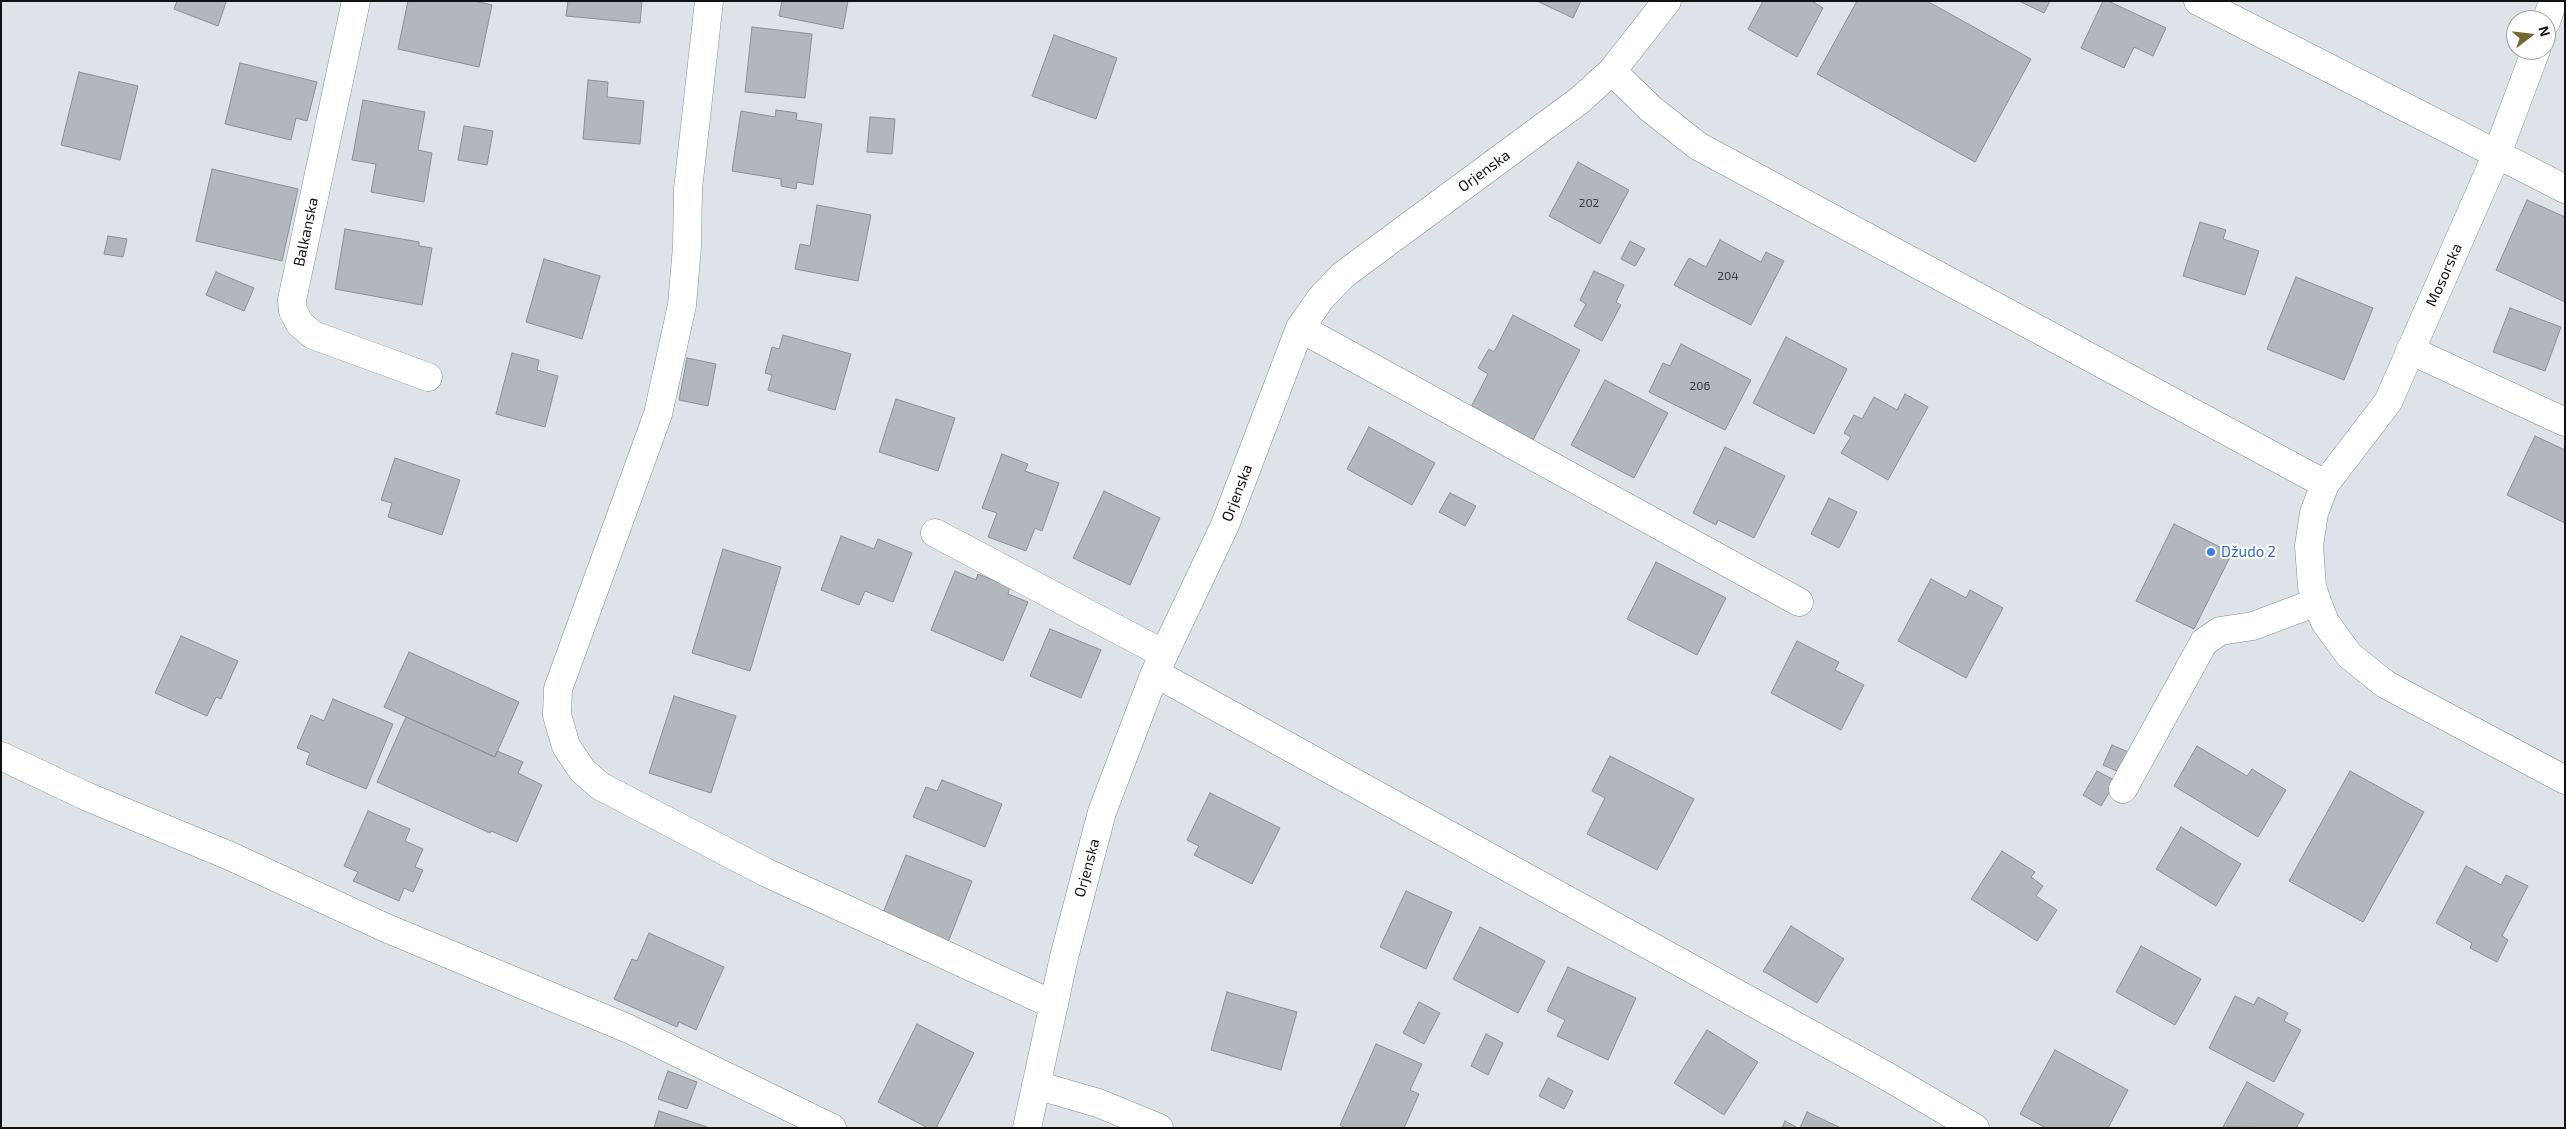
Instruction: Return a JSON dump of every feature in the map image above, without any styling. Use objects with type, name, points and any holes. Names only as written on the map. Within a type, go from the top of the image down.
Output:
[{"type":"street","name":"Balkanska","points":[[356,1],[292,300],[293,311],[300,324],[313,335],[428,377]]},
{"type":"street","points":[[709,1],[688,188],[687,247],[682,305],[658,414],[558,689],[557,715],[566,746],[582,770],[600,786],[765,872],[1054,1005]]},
{"type":"street","name":"Orjenska","points":[[1027,1128],[1064,957],[1102,812],[1159,663],[1225,525],[1300,328],[1321,298],[1343,275],[1580,100],[1612,71],[1667,1]]},
{"type":"street","points":[[2198,1],[2565,189]]},
{"type":"street","name":"Mosorska","points":[[2532,60],[2498,154],[2388,402],[2325,484],[2314,513],[2309,546],[2312,586],[2317,602],[2325,622],[2349,656],[2385,684],[2565,780]]},
{"type":"street","points":[[1612,71],[1651,109],[1698,146],[2325,484]]},
{"type":"street","points":[[1300,328],[1799,602]]},
{"type":"street","points":[[2410,350],[2565,422]]},
{"type":"street","points":[[935,533],[1159,663],[1975,1128]]},
{"type":"street","points":[[2123,789],[2204,642],[2220,631],[2252,626],[2317,602]]},
{"type":"street","points":[[1,756],[88,797],[230,856],[386,928],[629,1029],[832,1128]]},
{"type":"street","points":[[1036,1085],[1098,1103],[1159,1128]]},
{"type":"building","points":[[177,1],[226,2],[218,26],[174,9]]},
{"type":"building","points":[[408,1],[475,1],[492,5],[479,67],[398,49]]},
{"type":"building","points":[[568,1],[642,1],[640,23],[566,16]]},
{"type":"building","points":[[782,1],[848,1],[843,29],[779,16]]},
{"type":"building","points":[[1537,1],[1581,1],[1573,18]]},
{"type":"building","points":[[1763,1],[1812,1],[1823,8],[1797,57],[1748,29]]},
{"type":"building","points":[[1857,1],[1927,1],[2031,59],[1975,162],[1817,74]]},
{"type":"building","points":[[2019,1],[2050,1],[2044,13]]},
{"type":"building","points":[[2103,1],[2108,1],[2166,28],[2153,56],[2134,47],[2124,68],[2081,48]]},
{"type":"building","points":[[752,27],[812,34],[805,98],[745,92]]},
{"type":"building","points":[[1054,35],[1117,58],[1096,119],[1032,96]]},
{"type":"building","points":[[240,63],[317,82],[307,121],[296,118],[291,140],[225,124]]},
{"type":"building","points":[[79,72],[138,86],[120,160],[61,145]]},
{"type":"building","points":[[588,80],[608,82],[607,97],[644,101],[640,144],[583,139]]},
{"type":"building","points":[[363,100],[425,112],[418,150],[432,153],[424,202],[371,192],[376,164],[352,160]]},
{"type":"building","points":[[776,110],[797,113],[796,120],[822,124],[813,185],[797,182],[796,189],[781,186],[781,179],[732,171],[741,111],[775,117]]},
{"type":"building","points":[[870,117],[895,119],[892,154],[867,152]]},
{"type":"building","points":[[464,126],[493,131],[487,165],[458,160]]},
{"type":"building","points":[[1578,162],[1629,190],[1600,244],[1549,216]]},
{"type":"building","points":[[212,169],[298,189],[282,261],[196,241]]},
{"type":"building","points":[[2527,200],[2565,217],[2565,302],[2496,270]]},
{"type":"building","points":[[817,205],[871,215],[858,281],[795,269],[800,244],[810,246]]},
{"type":"building","points":[[2200,222],[2226,230],[2223,239],[2259,251],[2245,295],[2183,276]]},
{"type":"building","points":[[345,229],[419,242],[419,246],[432,248],[422,305],[335,289]]},
{"type":"building","points":[[108,236],[127,239],[123,257],[104,254]]},
{"type":"building","points":[[1720,240],[1761,262],[1766,252],[1784,261],[1751,325],[1674,285],[1689,258],[1706,267]]},
{"type":"building","points":[[1630,241],[1645,249],[1635,266],[1621,259]]},
{"type":"building","points":[[544,259],[600,276],[582,339],[526,322]]},
{"type":"building","points":[[1594,271],[1624,285],[1616,302],[1621,305],[1602,341],[1574,326],[1586,304],[1580,300]]},
{"type":"building","points":[[216,272],[254,288],[244,311],[206,295]]},
{"type":"building","points":[[2296,277],[2373,308],[2344,380],[2267,349]]},
{"type":"building","points":[[2510,308],[2561,327],[2545,371],[2493,352]]},
{"type":"building","points":[[1513,315],[1580,350],[1533,440],[1471,407],[1488,374],[1478,368],[1489,349],[1494,352]]},
{"type":"building","points":[[783,335],[851,354],[835,410],[768,390],[772,375],[765,373],[772,347],[779,349]]},
{"type":"building","points":[[1786,337],[1847,369],[1814,434],[1753,403]]},
{"type":"building","points":[[1681,344],[1751,380],[1725,430],[1649,392],[1663,363],[1670,366]]},
{"type":"building","points":[[512,353],[539,360],[537,370],[558,376],[545,427],[496,414]]},
{"type":"building","points":[[687,358],[716,364],[708,406],[679,400]]},
{"type":"building","points":[[1605,380],[1668,413],[1634,478],[1571,445]]},
{"type":"building","points":[[1905,394],[1928,407],[1888,480],[1841,453],[1851,437],[1844,433],[1854,415],[1862,419],[1874,397],[1897,410]]},
{"type":"building","points":[[896,399],[955,418],[938,471],[879,452]]},
{"type":"building","points":[[1369,427],[1435,463],[1412,505],[1347,469]]},
{"type":"building","points":[[2535,436],[2565,450],[2565,523],[2507,495]]},
{"type":"building","points":[[1725,447],[1785,476],[1754,538],[1718,520],[1716,525],[1693,513]]},
{"type":"building","points":[[1002,454],[1028,464],[1025,471],[1059,483],[1042,531],[1035,528],[1026,551],[988,537],[997,513],[982,508]]},
{"type":"building","points":[[395,458],[460,480],[442,535],[388,517],[392,503],[381,500]]},
{"type":"building","points":[[1104,491],[1160,518],[1130,585],[1073,558]]},
{"type":"building","points":[[1450,493],[1476,506],[1465,526],[1439,512]]},
{"type":"building","points":[[1829,498],[1857,512],[1839,548],[1811,534]]},
{"type":"building","points":[[2174,524],[2232,553],[2194,629],[2136,601]]},
{"type":"building","points":[[841,536],[874,549],[878,539],[912,553],[893,602],[865,591],[859,605],[821,590]]},
{"type":"building","points":[[723,549],[781,567],[750,671],[692,653]]},
{"type":"building","points":[[1656,562],[1726,598],[1697,655],[1627,619]]},
{"type":"building","points":[[955,571],[976,580],[978,574],[1010,587],[1008,594],[1028,602],[1003,661],[931,630]]},
{"type":"building","points":[[1931,579],[1966,598],[1970,590],[2003,608],[1966,678],[1898,641]]},
{"type":"building","points":[[1050,629],[1101,650],[1081,698],[1030,676]]},
{"type":"building","points":[[181,636],[238,661],[221,699],[216,697],[207,716],[155,693]]},
{"type":"building","points":[[1797,641],[1839,662],[1835,670],[1864,685],[1841,730],[1771,693]]},
{"type":"building","points":[[409,652],[519,702],[495,757],[384,707]]},
{"type":"building","points":[[674,696],[736,716],[711,793],[649,773]]},
{"type":"building","points":[[333,699],[393,724],[366,789],[306,764],[310,753],[297,748],[311,715],[324,721]]},
{"type":"building","points":[[406,717],[495,757],[497,751],[523,762],[518,773],[542,785],[517,842],[491,831],[490,833],[377,782]]},
{"type":"building","points":[[2112,745],[2128,752],[2119,772],[2103,765]]},
{"type":"building","points":[[2197,746],[2247,776],[2252,769],[2286,790],[2258,837],[2174,786]]},
{"type":"building","points":[[1610,756],[1694,799],[1657,870],[1587,834],[1605,798],[1592,791]]},
{"type":"building","points":[[2097,771],[2116,781],[2101,806],[2083,795]]},
{"type":"building","points":[[2350,771],[2424,812],[2363,922],[2289,881]]},
{"type":"building","points":[[942,780],[1002,804],[985,847],[913,817],[926,787],[937,791]]},
{"type":"building","points":[[1210,793],[1280,828],[1252,884],[1194,855],[1199,846],[1187,840]]},
{"type":"building","points":[[368,811],[410,829],[405,841],[423,849],[415,867],[423,870],[413,892],[404,888],[399,901],[353,881],[358,872],[344,866]]},
{"type":"building","points":[[2181,827],[2241,864],[2216,906],[2156,869]]},
{"type":"building","points":[[2002,851],[2035,872],[2031,877],[2043,886],[2036,896],[2057,910],[2037,941],[1971,899]]},
{"type":"building","points":[[906,855],[972,881],[947,945],[881,918]]},
{"type":"building","points":[[2466,866],[2501,885],[2506,875],[2528,886],[2502,936],[2508,940],[2497,962],[2470,948],[2472,943],[2436,923]]},
{"type":"building","points":[[1406,891],[1452,912],[1426,969],[1380,947]]},
{"type":"building","points":[[1791,926],[1844,959],[1817,1003],[1763,971]]},
{"type":"building","points":[[1480,927],[1545,961],[1518,1013],[1453,979]]},
{"type":"building","points":[[649,933],[724,967],[696,1030],[679,1022],[677,1027],[614,999],[632,959],[637,961]]},
{"type":"building","points":[[2141,946],[2201,979],[2175,1025],[2116,992]]},
{"type":"building","points":[[1568,967],[1636,998],[1608,1060],[1557,1036],[1565,1020],[1547,1011]]},
{"type":"building","points":[[1227,992],[1297,1012],[1281,1070],[1211,1050]]},
{"type":"building","points":[[2235,996],[2254,1005],[2258,997],[2288,1013],[2284,1021],[2301,1030],[2274,1082],[2209,1048]]},
{"type":"building","points":[[1419,1002],[1440,1013],[1424,1044],[1403,1033]]},
{"type":"building","points":[[917,1024],[974,1053],[936,1128],[928,1128],[878,1102]]},
{"type":"building","points":[[1707,1030],[1758,1062],[1724,1115],[1674,1083]]},
{"type":"building","points":[[1486,1034],[1503,1043],[1488,1075],[1471,1066]]},
{"type":"building","points":[[1376,1044],[1422,1064],[1410,1090],[1419,1094],[1404,1128],[1345,1128],[1340,1125]]},
{"type":"building","points":[[2055,1050],[2128,1090],[2108,1128],[2046,1128],[2020,1114]]},
{"type":"building","points":[[668,1071],[697,1082],[687,1109],[658,1099]]},
{"type":"building","points":[[1548,1078],[1573,1091],[1564,1109],[1539,1096]]},
{"type":"building","points":[[2247,1082],[2304,1114],[2296,1128],[2223,1127]]},
{"type":"building","points":[[659,1111],[710,1128],[654,1128]]},
{"type":"building","points":[[1807,1112],[1841,1128],[1800,1128]]},
{"type":"building","points":[[1785,1121],[1798,1128],[1782,1128]]},
{"type":"place","name":"Džudo 2","points":[[2211,552]]}]
